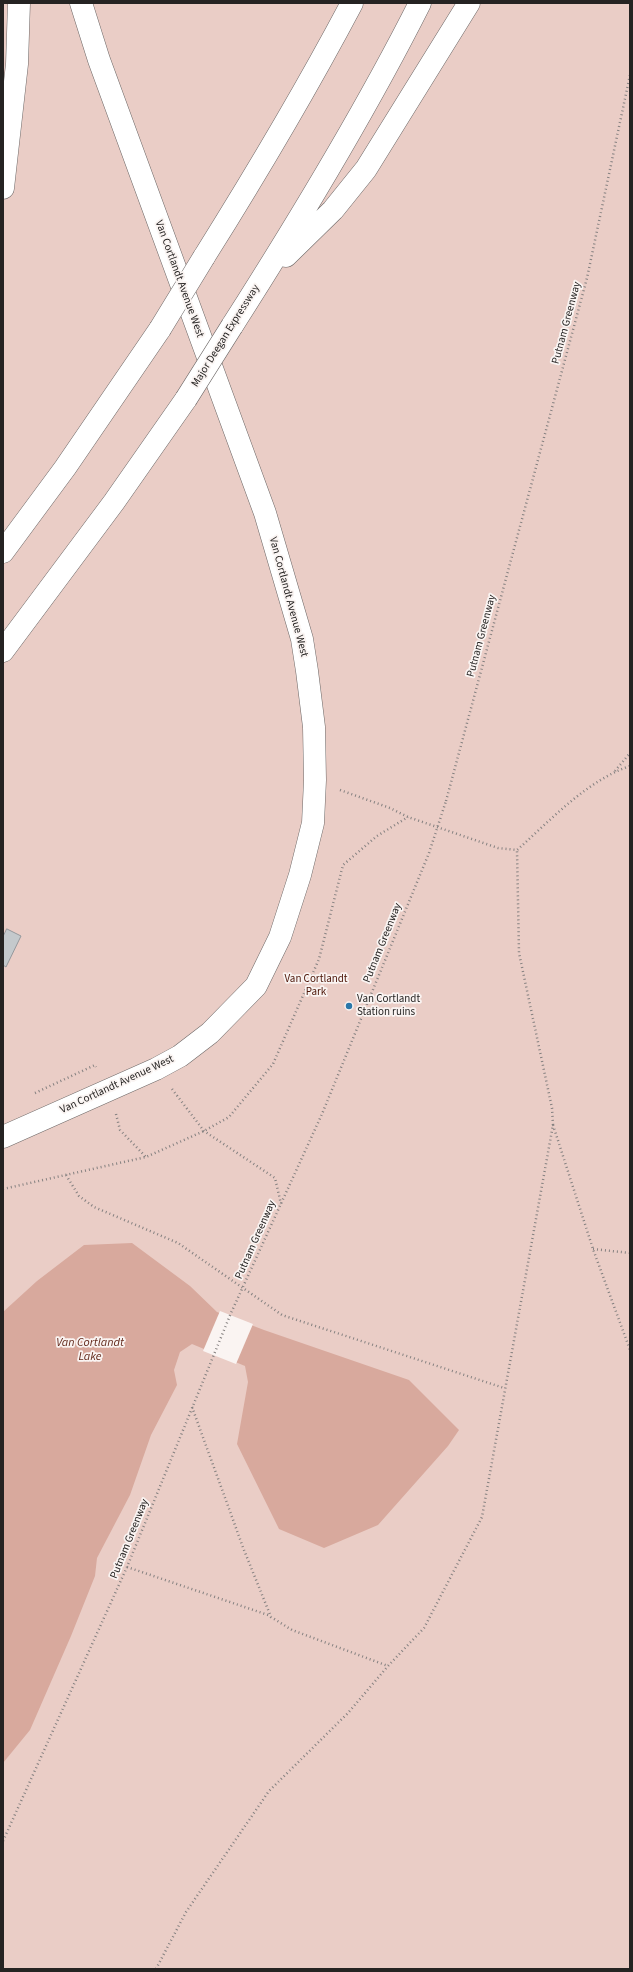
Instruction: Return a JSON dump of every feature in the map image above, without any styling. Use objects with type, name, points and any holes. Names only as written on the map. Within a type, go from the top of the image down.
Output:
[{"type":"main road","points":[[3,188],[17,64],[19,3]]},
{"type":"main road","name":"Van Cortlandt Avenue West","points":[[3,1137],[156,1069],[180,1056],[210,1033],[256,986],[280,937],[300,874],[313,823],[315,780],[314,727],[302,639],[265,513],[99,60],[81,3]]},
{"type":"main road","points":[[3,552],[65,468],[160,329],[264,160],[312,78],[352,3]]},
{"type":"main road","name":"Major Deegan Expressway","points":[[3,651],[105,515],[186,399],[261,280],[354,125],[420,3]]},
{"type":"main road","points":[[261,280],[333,210],[366,168],[469,3]]},
{"type":"path","name":"Putnam Greenway","points":[[3,1841],[127,1567],[231,1313],[322,1114],[429,853],[446,802],[587,278],[630,75]]},
{"type":"path","points":[[615,772],[630,753]]},
{"type":"path","points":[[336,789],[390,808],[408,817],[498,848],[517,850],[576,798],[615,772],[630,766]]},
{"type":"path","points":[[3,1190],[146,1157],[204,1131],[229,1117],[273,1064],[319,959],[343,865],[377,836],[408,817]]},
{"type":"path","points":[[156,1969],[186,1912],[269,1791],[348,1713],[388,1666],[424,1628],[482,1517],[504,1388],[553,1125],[552,1108],[519,953],[517,850]]},
{"type":"path","points":[[156,1069],[204,1131],[275,1178],[281,1205]]},
{"type":"path","points":[[553,1125],[593,1249],[630,1350]]},
{"type":"path","points":[[120,1130],[146,1157]]},
{"type":"path","points":[[66,1175],[79,1196],[94,1207],[178,1243],[282,1315],[504,1388]]},
{"type":"path","points":[[593,1249],[630,1253]]},
{"type":"path","points":[[192,1407],[244,1550],[271,1617]]},
{"type":"path","points":[[127,1567],[271,1617],[292,1630],[388,1666]]},
{"type":"green space","name":"Van Cortlandt Park","points":[[3,3],[630,3],[630,1969],[3,1969]]},
{"type":"water","name":"Van Cortlandt Lake","points":[[132,1243],[190,1286],[217,1312],[264,1330],[409,1380],[459,1430],[448,1446],[378,1525],[324,1548],[279,1529],[237,1444],[248,1382],[245,1366],[192,1344],[180,1352],[174,1370],[177,1385],[151,1435],[130,1495],[97,1558],[95,1576],[71,1636],[30,1730],[3,1763],[3,1312],[37,1281],[84,1245]]},
{"type":"pier","points":[[220,1311],[253,1324],[236,1364],[203,1351]]},
{"type":"building","points":[[7,929],[21,936],[6,967],[3,965],[3,937]]},
{"type":"place","name":"Van Cortlandt Station ruins","points":[[349,1006]]}]
